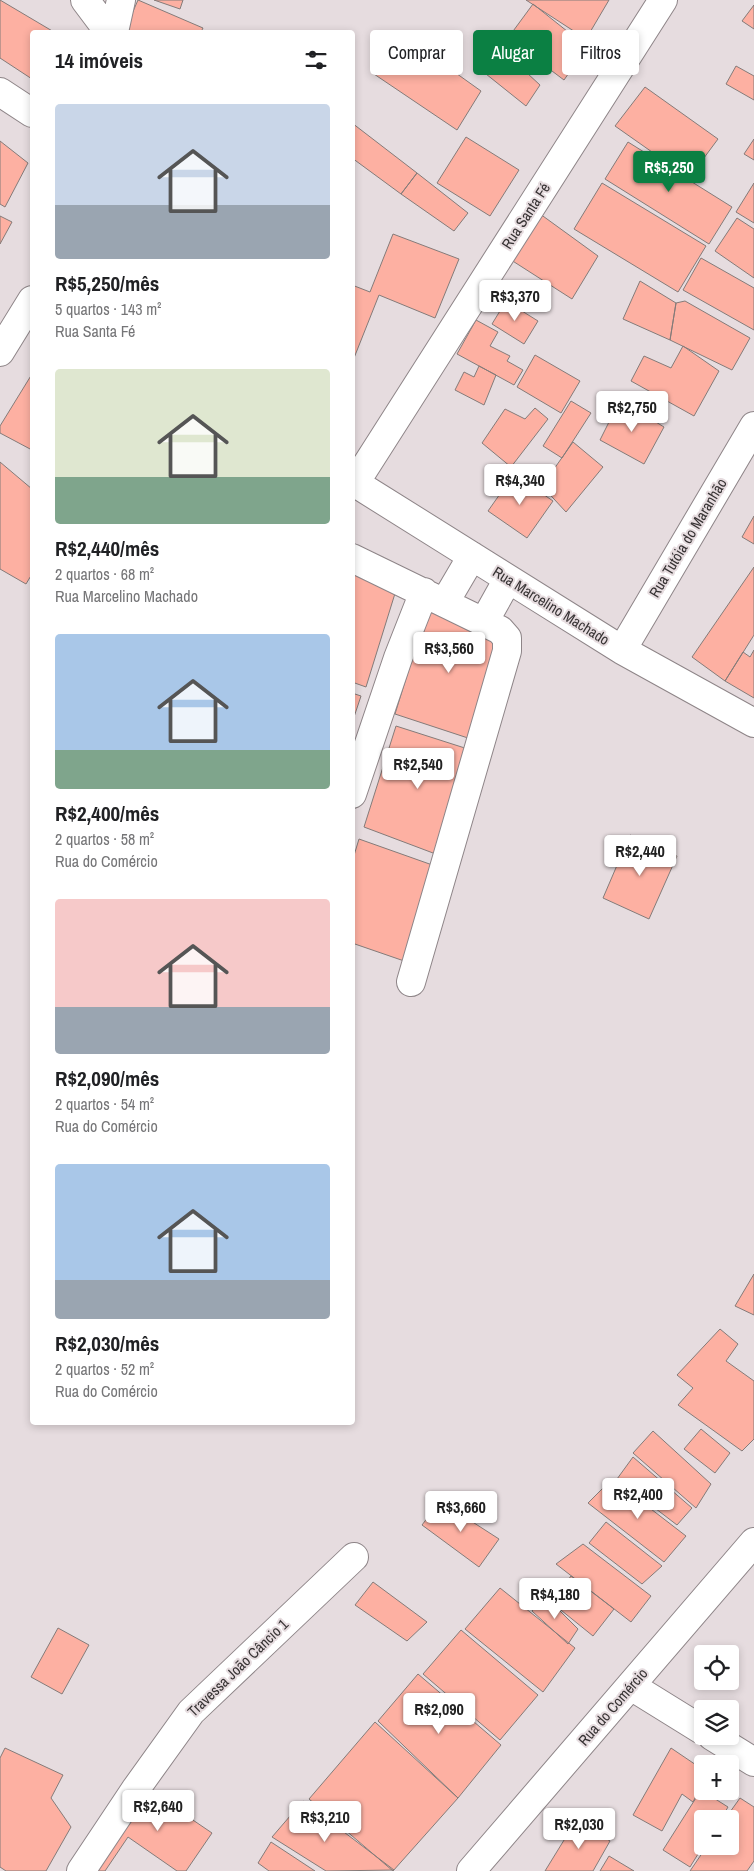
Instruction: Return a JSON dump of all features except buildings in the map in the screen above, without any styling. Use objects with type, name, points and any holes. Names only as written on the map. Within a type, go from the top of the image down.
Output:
[{"type":"street","points":[[85,0],[108,30]]},
{"type":"street","points":[[114,30],[121,0]]},
{"type":"street","name":"Rua Santa Fé","points":[[355,480],[663,0]]},
{"type":"street","points":[[0,92],[30,112]]},
{"type":"street","points":[[3,343],[30,303]]},
{"type":"street","name":"Rua Tutóia do Maranhão","points":[[622,650],[754,426]]},
{"type":"street","name":"Rua Marcelino Machado","points":[[355,483],[622,650],[754,723]]},
{"type":"street","points":[[355,785],[398,658],[434,597],[472,556]]},
{"type":"street","points":[[355,559],[500,630],[507,638],[507,651],[411,982]]},
{"type":"street","points":[[484,622],[508,579]]},
{"type":"street","name":"Rua do Comércio","points":[[472,1871],[754,1542]]},
{"type":"street","name":"Travessa João Câncio 1","points":[[82,1871],[135,1790],[191,1712],[354,1557]]},
{"type":"street","points":[[631,1686],[694,1725]]},
{"type":"street","points":[[727,1745],[754,1762]]}]
